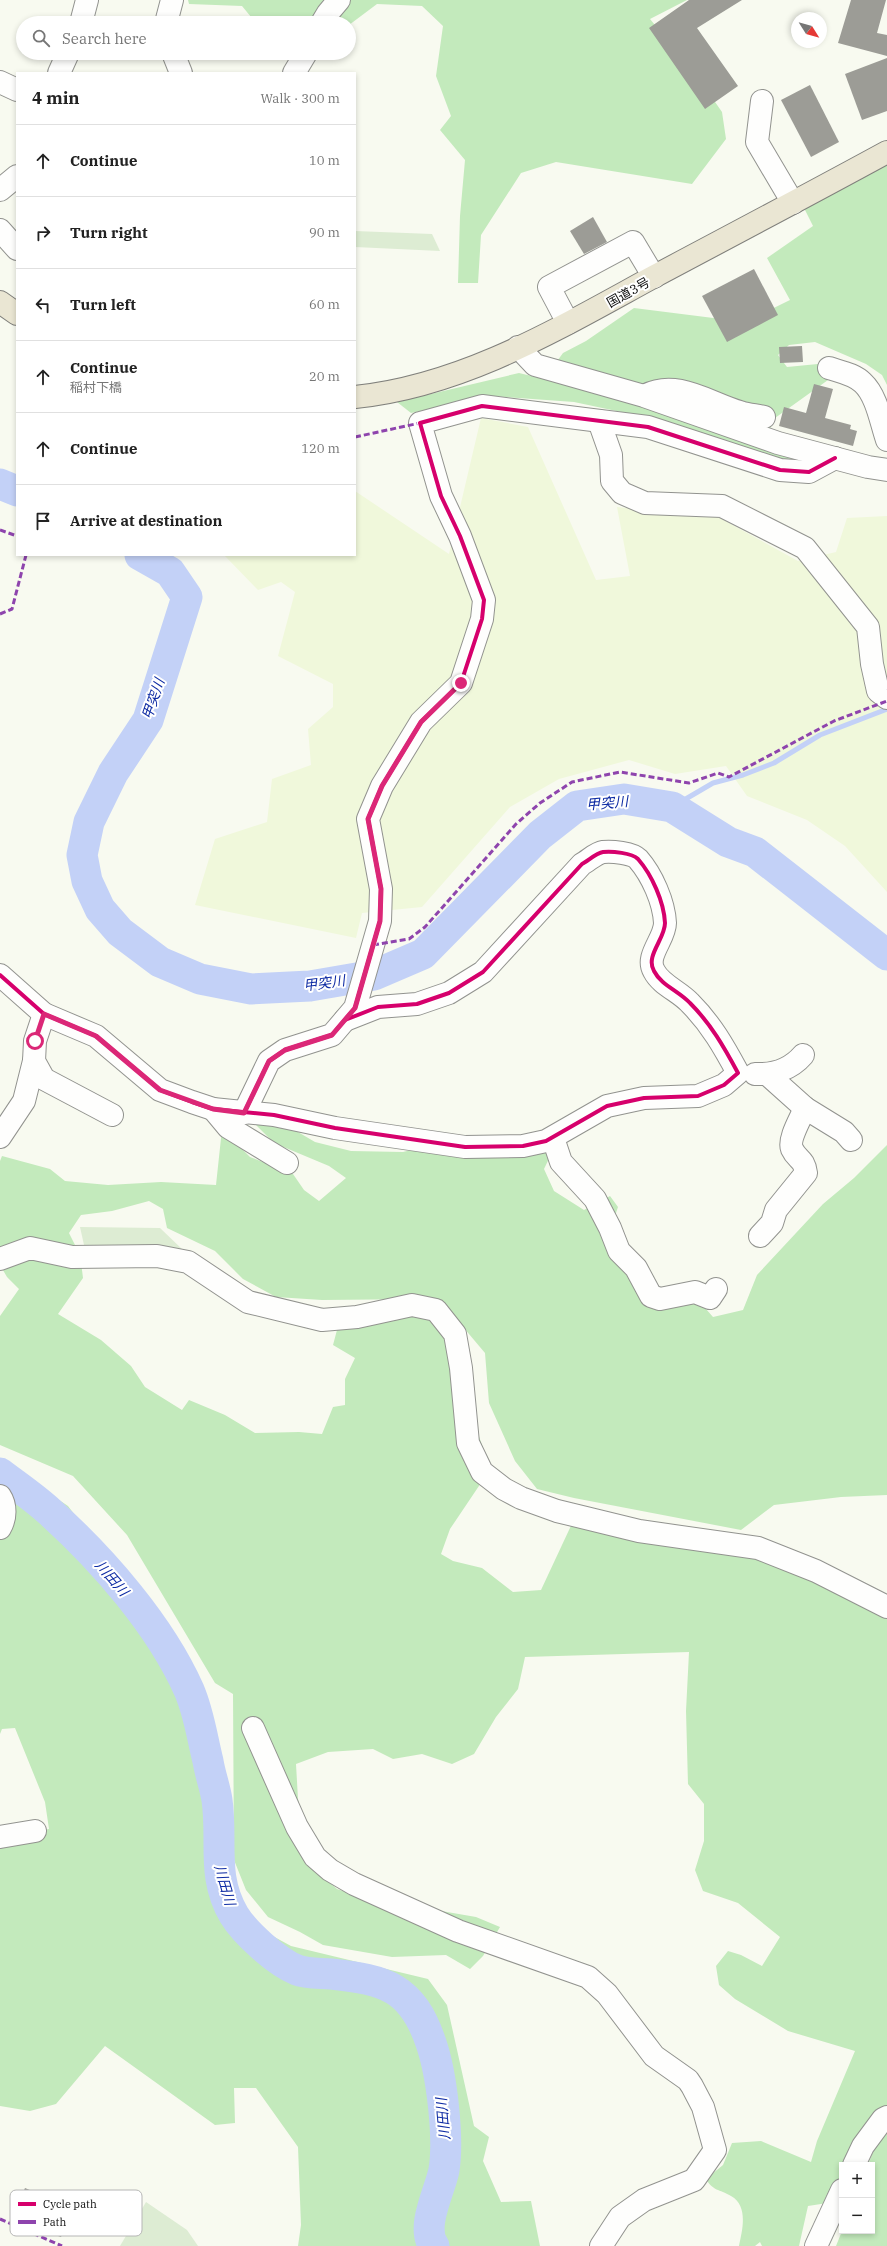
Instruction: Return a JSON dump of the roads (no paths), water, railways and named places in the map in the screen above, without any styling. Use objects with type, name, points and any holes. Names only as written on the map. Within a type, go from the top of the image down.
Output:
[{"type":"highway","name":"国道3号","points":[[356,398],[411,387],[451,376],[518,347],[568,323],[887,152]]},
{"type":"highway","points":[[0,302],[16,313]]},
{"type":"street","points":[[83,16],[87,0]]},
{"type":"street","points":[[168,16],[172,0]]},
{"type":"street","points":[[326,16],[339,0]]},
{"type":"street","points":[[59,72],[65,60]]},
{"type":"street","points":[[175,60],[180,72]]},
{"type":"street","points":[[295,72],[302,60]]},
{"type":"street","points":[[0,82],[16,90]]},
{"type":"street","points":[[762,101],[757,142],[793,203]]},
{"type":"street","points":[[0,190],[16,177]]},
{"type":"street","points":[[0,230],[16,248]]},
{"type":"street","points":[[568,323],[549,287],[633,242],[654,277]]},
{"type":"street","points":[[518,347],[535,365],[644,396],[778,443],[887,470]]},
{"type":"street","points":[[829,368],[848,374],[864,383],[872,396],[887,440]]},
{"type":"street","points":[[644,396],[656,390],[690,392],[740,412],[764,417]]},
{"type":"street","points":[[244,1113],[269,1061],[285,1050],[332,1035],[350,1014],[380,921],[381,889],[368,819],[382,786],[421,722],[461,683],[482,619],[484,600],[460,536],[441,496],[420,423],[482,406],[648,427],[780,470],[809,472],[835,458]]},
{"type":"street","points":[[599,421],[611,455],[612,481],[622,493],[645,503],[722,506],[805,548],[868,627],[872,664],[878,691],[887,698]]},
{"type":"street","points":[[350,1014],[378,1007],[417,1004],[449,993],[483,972],[582,864],[602,852],[625,854],[638,858],[660,894],[665,923],[664,932],[651,959],[652,969],[657,976],[689,1001],[712,1026],[738,1073]]},
{"type":"street","points":[[0,975],[44,1014],[96,1036],[160,1090],[213,1109],[274,1115],[335,1128],[465,1147],[523,1146],[546,1141],[607,1106],[644,1098],[698,1096],[724,1085],[738,1073],[767,1074],[786,1068],[796,1062],[803,1055]]},
{"type":"street","points":[[0,1137],[24,1100],[34,1061],[35,1041],[44,1014]]},
{"type":"street","points":[[34,1061],[44,1079],[112,1115]]},
{"type":"street","points":[[767,1074],[805,1108],[844,1132],[851,1140]]},
{"type":"street","points":[[760,1236],[772,1223],[776,1210],[806,1173],[805,1164],[792,1150],[791,1142],[805,1108]]},
{"type":"street","points":[[213,1109],[228,1127],[287,1163]]},
{"type":"street","points":[[553,1138],[561,1162],[595,1199],[610,1228],[619,1251],[636,1268],[651,1296],[660,1299],[695,1292],[710,1298],[716,1289]]},
{"type":"street","points":[[0,1259],[30,1248],[72,1257],[157,1256],[188,1262],[248,1302],[322,1320],[357,1317],[412,1305],[436,1310],[455,1334],[461,1368],[468,1443],[482,1472],[504,1489],[521,1498],[556,1511],[639,1531],[758,1548],[816,1571],[887,1607]]},
{"type":"street","points":[[0,1496],[5,1503],[3,1522],[0,1528]]},
{"type":"street","points":[[253,1728],[306,1843],[315,1857],[330,1870],[354,1884],[458,1932],[588,1977],[608,1994],[654,2056],[688,2080],[703,2107],[715,2150],[694,2180],[644,2200],[620,2217],[601,2246]]},
{"type":"street","points":[[0,1837],[36,1831]]},
{"type":"street","points":[[855,2162],[863,2146],[882,2119],[887,2117]]},
{"type":"street","points":[[816,2246],[839,2196]]},
{"type":"waterway","name":"甲突川","points":[[0,484],[16,491]]},
{"type":"waterway","name":"甲突川","points":[[142,556],[170,572],[187,597],[148,720],[113,773],[89,822],[82,855],[87,881],[100,909],[120,932],[160,962],[200,979],[251,989],[310,986],[374,975],[423,954],[540,835],[577,806],[624,799],[672,807],[728,842],[755,852],[887,955]]},
{"type":"waterway","points":[[672,807],[713,783],[743,775],[774,763],[820,735],[887,709]]},
{"type":"waterway","name":"川田川","points":[[0,1473],[50,1512],[110,1572],[146,1618],[177,1666],[189,1690],[200,1725],[217,1800],[219,1815],[219,1858],[222,1886],[227,1901],[239,1922],[253,1938],[271,1954],[280,1961],[297,1970],[309,1973],[331,1974],[367,1979],[394,1990],[406,1998],[424,2024],[435,2056],[444,2106],[446,2141],[444,2170],[430,2219],[430,2238],[434,2246]]}]
